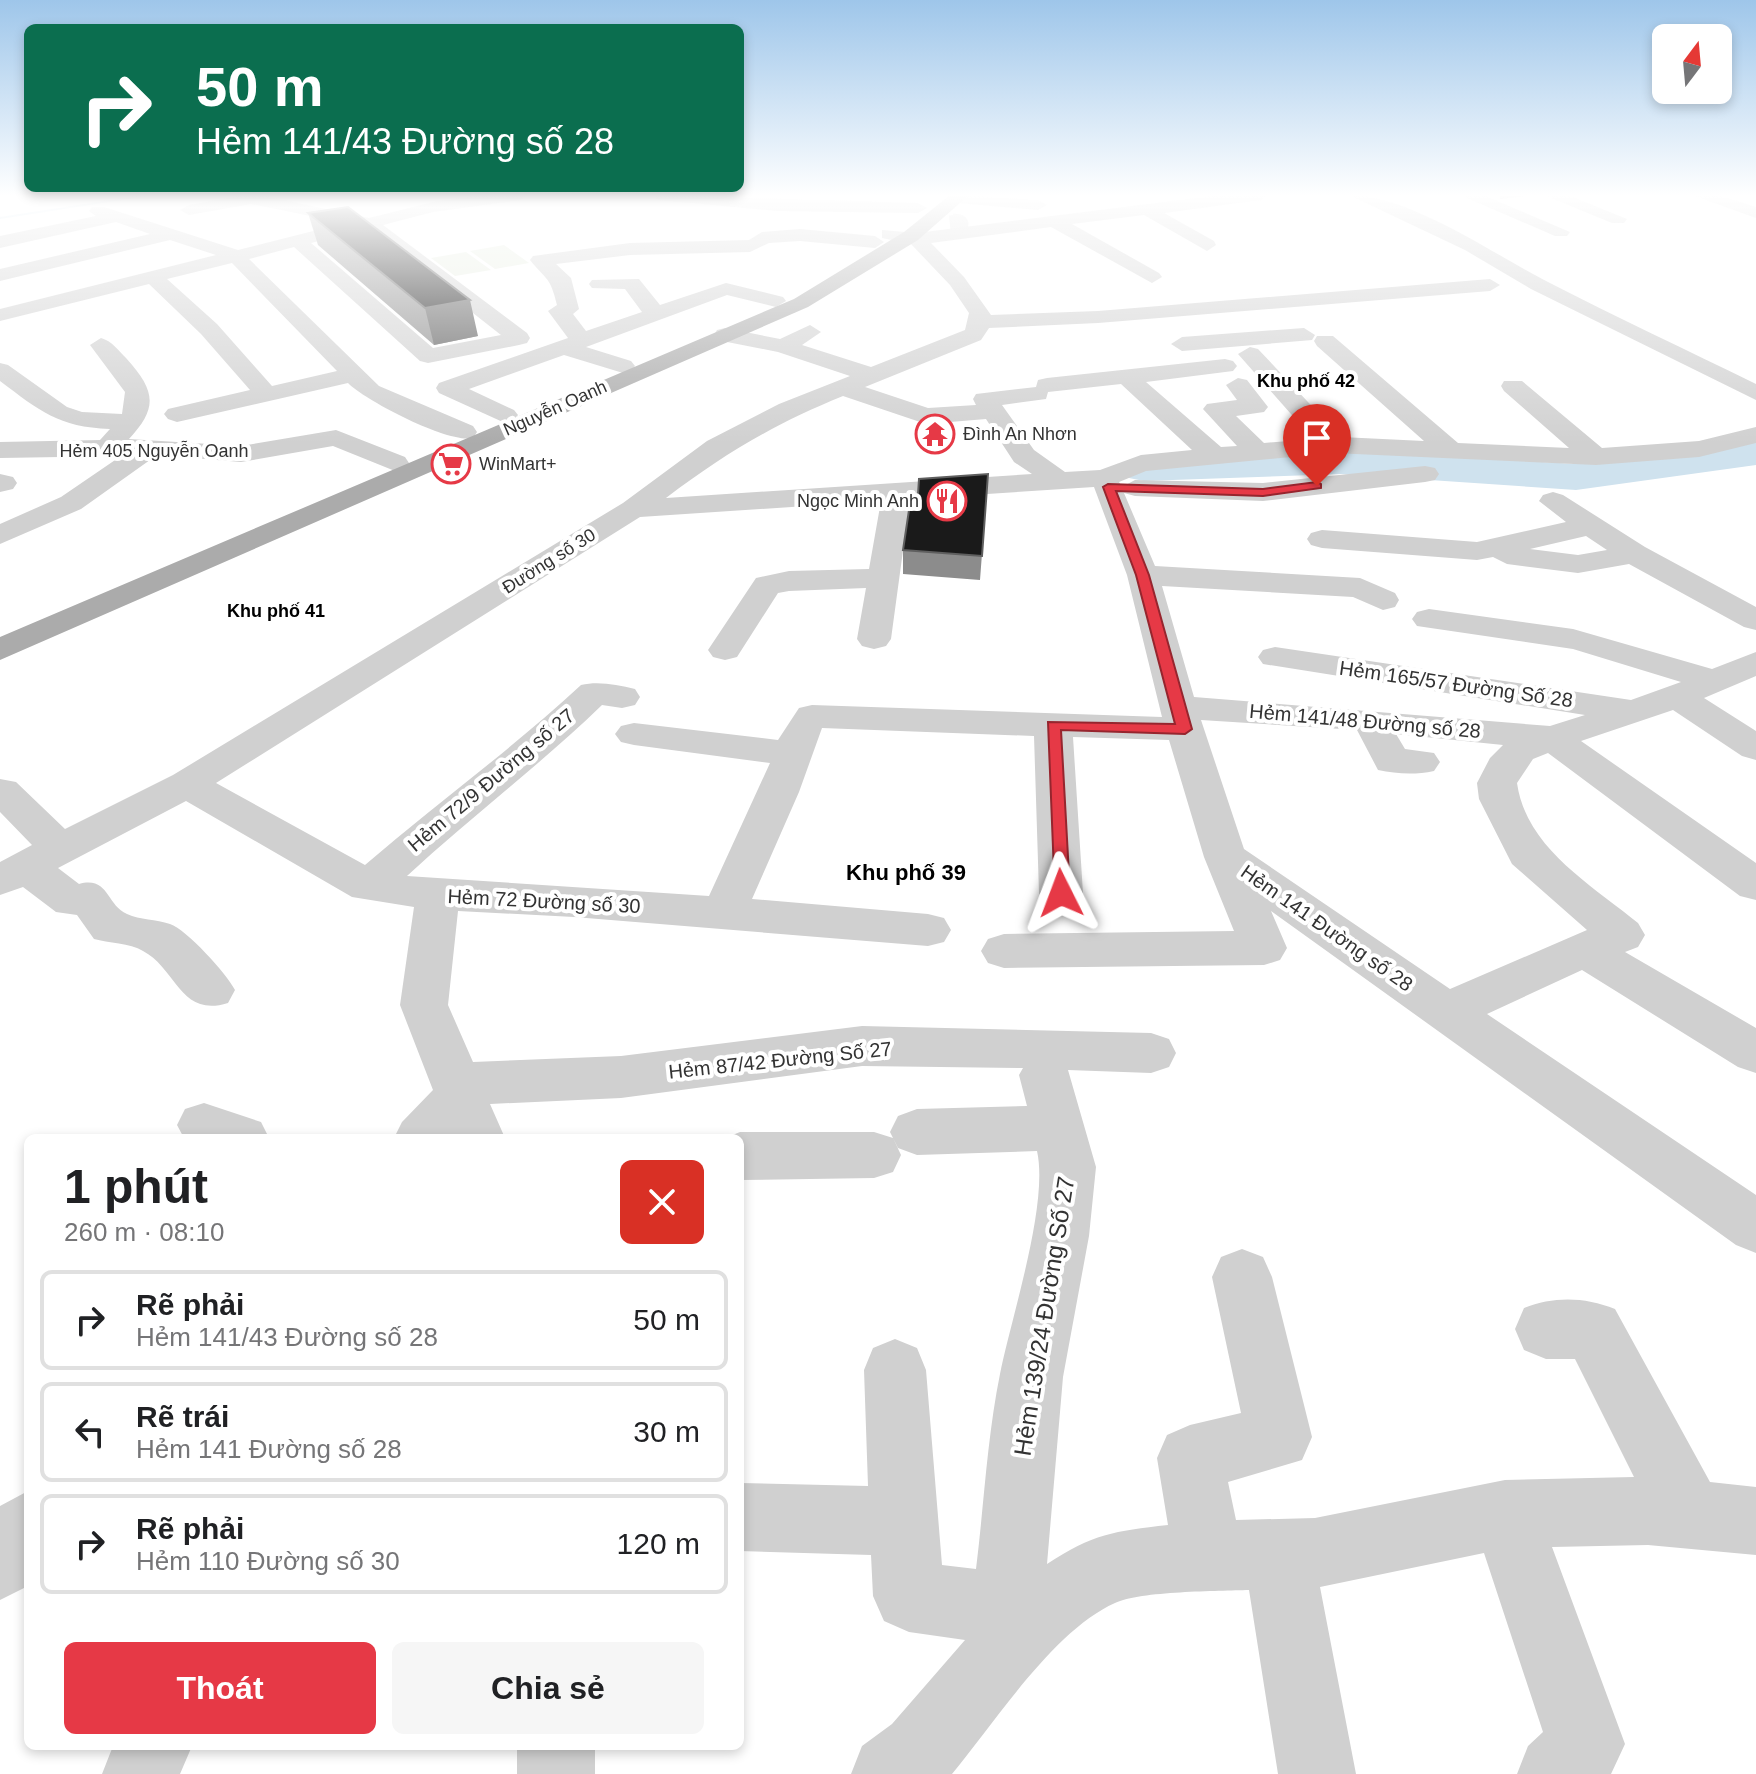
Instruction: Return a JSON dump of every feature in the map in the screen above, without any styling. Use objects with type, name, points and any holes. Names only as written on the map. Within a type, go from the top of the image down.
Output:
[{"type":"main road","name":"Nguyễn Oanh","points":[[0,632],[776,301],[813,278]]},
{"type":"main road","name":"Nguyễn Oanh","points":[[0,650],[801,303],[839,278]]},
{"type":"street","points":[[0,315],[141,278]]},
{"type":"street","points":[[154,278],[209,329],[266,394]]},
{"type":"street","points":[[257,278],[352,375],[389,402],[464,432]]},
{"type":"street","points":[[340,278],[428,356],[519,338],[441,278]]},
{"type":"street","points":[[561,278],[568,309],[559,311],[564,345]]},
{"type":"street","points":[[566,291],[600,289],[602,278]]},
{"type":"street","points":[[621,278],[632,283],[641,299],[656,313]]},
{"type":"street","points":[[955,278],[980,313],[979,322],[1270,310],[1490,285]]},
{"type":"street","points":[[1526,278],[1756,393]]},
{"type":"street","points":[[414,285],[444,280]]},
{"type":"street","points":[[505,415],[448,388],[726,289],[776,301]]},
{"type":"street","points":[[358,295],[385,290]]},
{"type":"street","points":[[59,300],[86,340],[116,334],[101,333],[137,390],[140,405],[133,422],[106,448]]},
{"type":"street","points":[[1098,317],[1126,340]]},
{"type":"street","name":"Đường số 30","points":[[29,865],[187,784],[633,509],[716,447],[788,409],[946,348],[973,335],[979,322]]},
{"type":"street","points":[[783,346],[810,331]]},
{"type":"street","points":[[725,335],[783,346],[871,375]]},
{"type":"street","points":[[1164,372],[1156,351],[1314,338],[1448,448]]},
{"type":"street","points":[[564,345],[623,366]]},
{"type":"street","points":[[1250,354],[1333,445]]},
{"type":"street","points":[[0,370],[58,412],[78,420],[133,422]]},
{"type":"street","points":[[1058,480],[1024,456],[985,399],[1164,372],[1231,376],[1255,407],[1216,409],[1257,468],[1323,550],[1477,551],[1578,564],[1634,554]]},
{"type":"street","points":[[177,414],[352,375]]},
{"type":"street","points":[[1126,376],[1257,468]]},
{"type":"street","points":[[1513,386],[1596,457]]},
{"type":"street","points":[[841,387],[926,416],[993,411]]},
{"type":"street","points":[[1691,424],[1746,420],[1756,414]]},
{"type":"street","points":[[633,509],[1058,480],[1106,482],[1257,468],[1333,445],[1596,457],[1699,449],[1756,435]]},
{"type":"street","name":"Hẻm 405 Nguyễn Oanh","points":[[1,450],[151,447],[241,454],[336,438],[395,463]]},
{"type":"street","points":[[0,535],[21,523],[49,515],[151,447]]},
{"type":"street","points":[[1106,482],[1141,463],[1425,474]]},
{"type":"street","points":[[49,515],[1,489],[19,475],[37,476],[51,471],[105,480]]},
{"type":"street","name":"Hẻm 141 Đường số 28","points":[[1106,482],[1143,575],[1181,718],[1225,857],[1756,1227]]},
{"type":"street","points":[[874,639],[897,490]]},
{"type":"street","points":[[1553,501],[1634,554],[1756,620]]},
{"type":"street","points":[[1477,551],[1591,526]]},
{"type":"street","points":[[1143,575],[1360,588],[1383,600]]},
{"type":"street","points":[[725,650],[767,585],[789,581],[883,578]]},
{"type":"street","points":[[1429,619],[1503,627],[1606,647],[1653,658],[1712,681]]},
{"type":"street","name":"Hẻm 165/57 Đường Số 28","points":[[1275,657],[1637,711]]},
{"type":"street","points":[[1447,1011],[1622,935],[1527,854],[1498,791],[1497,783],[1504,767],[1519,751],[1677,697],[1756,663]]},
{"type":"street","name":"Hẻm 72/9 Đường số 27","points":[[368,886],[453,811],[530,753],[594,693],[628,715],[792,754]]},
{"type":"street","points":[[1677,697],[1756,748]]},
{"type":"street","name":"Hẻm 141/48 Đường số 28","points":[[792,754],[800,732],[812,716],[1053,725],[1181,718],[1370,720],[1552,738]]},
{"type":"street","points":[[1370,720],[1392,761],[1420,762]]},
{"type":"street","points":[[1053,725],[1061,893]]},
{"type":"street","points":[[1552,738],[1756,885]]},
{"type":"street","points":[[723,913],[779,792],[792,754]]},
{"type":"street","name":"Hẻm 72 Đường số 30","points":[[187,784],[368,886],[438,895],[928,930]]},
{"type":"street","points":[[2,791],[29,865],[72,901],[88,897],[110,927],[158,937],[211,990]]},
{"type":"street","points":[[1004,951],[1264,948],[1225,857]]},
{"type":"street","points":[[426,1134],[466,1105],[424,1005],[438,895]]},
{"type":"street","points":[[1584,949],[1756,1053]]},
{"type":"street","name":"Hẻm 87/42 Đường Số 27","points":[[466,1105],[621,1077],[862,1046],[972,1046],[1151,1053]]},
{"type":"street","name":"Hẻm 139/24 Đường Số 27","points":[[744,1156],[895,1144],[1052,1102],[1068,1167],[1060,1236],[1031,1377],[1004,1633]]},
{"type":"street","points":[[1208,1557],[1190,1458],[1279,1437],[1242,1277]]},
{"type":"street","points":[[1546,1329],[1593,1330],[1723,1518]]},
{"type":"street","points":[[895,1370],[909,1596],[1004,1633]]},
{"type":"street","points":[[890,1774],[920,1752],[1004,1633],[1104,1568],[1208,1557],[1315,1553],[1505,1514],[1648,1511],[1723,1518]]},
{"type":"street","points":[[1505,1514],[1586,1744],[1556,1774]]},
{"type":"street","points":[[744,1517],[902,1521]]},
{"type":"street","points":[[0,1565],[24,1532]]},
{"type":"street","points":[[1278,1554],[1317,1774]]},
{"type":"street","points":[[141,1774],[151,1750]]},
{"type":"street","points":[[556,1750],[556,1774]]},
{"type":"building","points":[[388,278],[441,278],[470,300],[425,308]]},
{"type":"building","points":[[988,474],[982,556],[903,550],[909,510],[917,510],[919,479]]},
{"type":"waterway","points":[[1144,469],[1341,462],[1576,477],[1756,453]]},
{"type":"place","name":"Đình An Nhơn","points":[[935,434]]},
{"type":"place","name":"WinMart+","points":[[451,464]]},
{"type":"place","name":"Ngọc Minh Anh","points":[[947,501]]},
{"type":"district","name":"Khu phố 42","points":[[1306,381]]},
{"type":"district","name":"Khu phố 41","points":[[276,611]]},
{"type":"district","name":"Khu phố 39","points":[[906,872]]},
{"type":"route","points":[[1061,893],[1053,725],[1185,729],[1143,575],[1108,487],[1263,492],[1317,486]]}]
